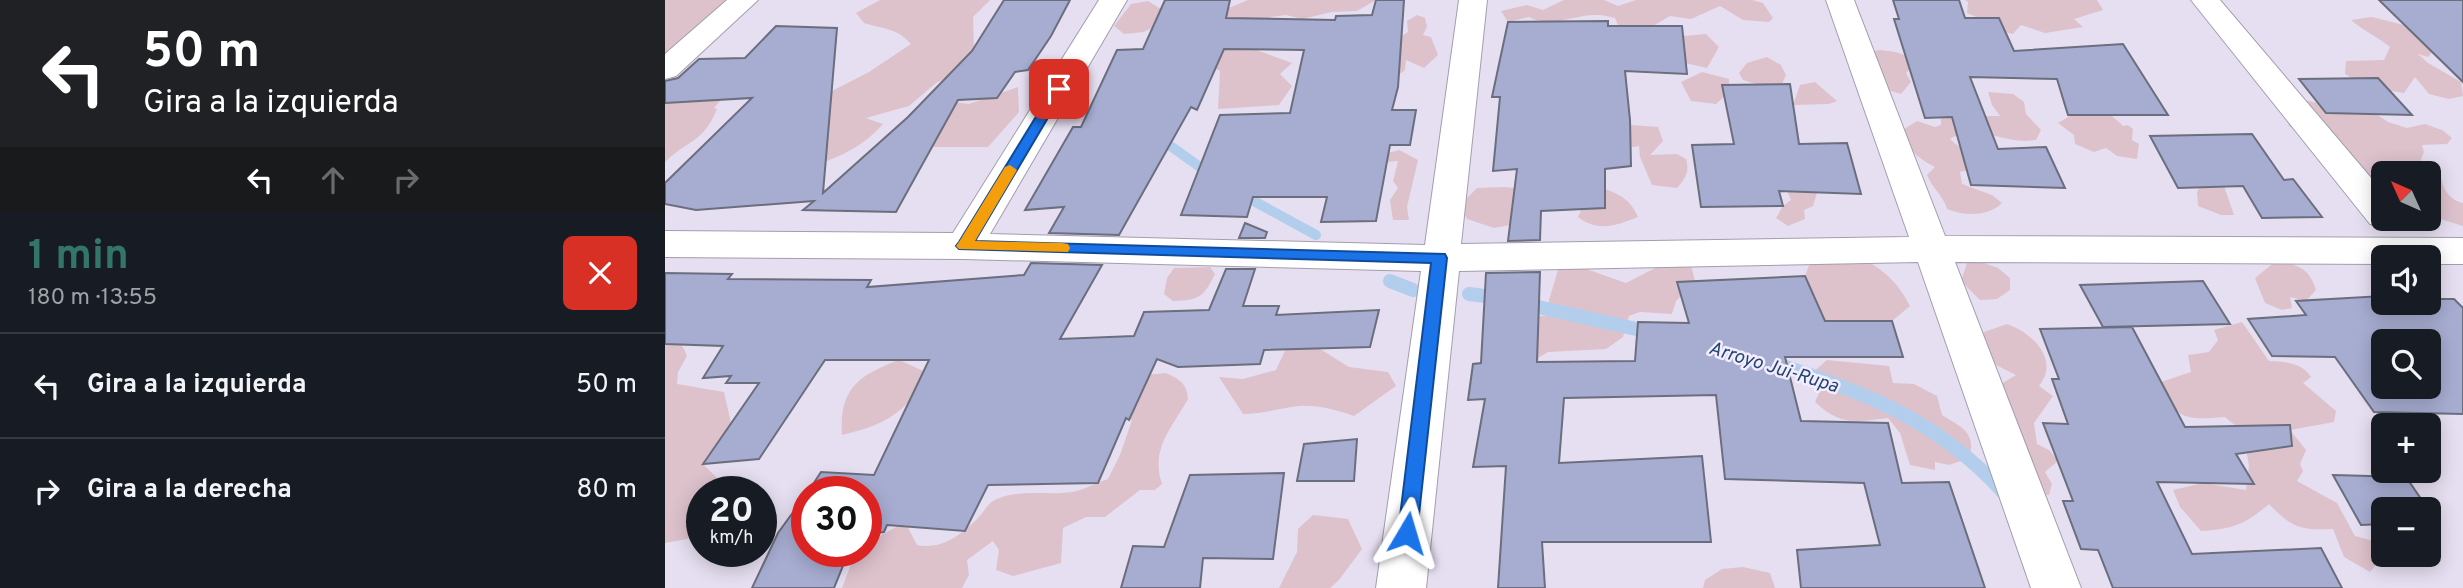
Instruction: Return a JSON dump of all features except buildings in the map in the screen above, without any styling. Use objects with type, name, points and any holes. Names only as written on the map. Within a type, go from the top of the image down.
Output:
[{"type":"street","points":[[665,70],[744,0]]},
{"type":"street","points":[[964,246],[1113,0]]},
{"type":"street","points":[[1401,588],[1439,258],[1473,0]]},
{"type":"street","points":[[1840,0],[2056,588]]},
{"type":"street","points":[[2206,0],[2371,200]]},
{"type":"street","points":[[2397,231],[2408,245]]},
{"type":"street","points":[[665,244],[964,246],[1439,258],[1932,249],[2371,251]]},
{"type":"street","points":[[2441,251],[2463,251]]},
{"type":"shaded area","points":[[665,0],[737,0],[665,66]]},
{"type":"shaded area","points":[[880,0],[990,0],[973,17],[974,49],[961,71],[936,83],[909,106],[866,118],[883,124],[854,148],[798,171],[831,106],[832,91],[869,72],[911,44],[895,32],[864,23],[856,13]]},
{"type":"shaded area","points":[[1248,0],[1376,0],[1357,11],[1332,12],[1302,19],[1286,15],[1271,17],[1262,25],[1254,49],[1292,63],[1280,74],[1292,86],[1279,105],[1218,109],[1220,71],[1207,64],[1209,20],[1205,12],[1231,7]]},
{"type":"shaded area","points":[[1564,0],[1604,0],[1618,6],[1636,0],[1752,0],[1763,3],[1773,18],[1769,22],[1743,20],[1720,6],[1691,19],[1670,16],[1646,30],[1616,38],[1618,25],[1615,18],[1589,15],[1546,22],[1529,17],[1508,22],[1501,11],[1527,5],[1543,10]]},
{"type":"shaded area","points":[[1965,0],[2097,0],[2103,10],[2074,19],[2083,27],[2045,33],[2021,25],[2013,34],[1989,29],[1981,19],[1967,13],[1968,2]]},
{"type":"shaded area","points":[[1148,1],[1166,12],[1167,20],[1144,32],[1124,34],[1114,26],[1131,4]]},
{"type":"shaded area","points":[[1417,15],[1425,18],[1427,27],[1423,35],[1431,37],[1438,55],[1424,68],[1406,60],[1405,70],[1396,77],[1397,39],[1408,32],[1407,21]]},
{"type":"shaded area","points":[[2372,17],[2416,28],[2433,51],[2428,57],[2418,54],[2461,82],[2463,96],[2449,99],[2429,94],[2415,77],[2404,93],[2367,87],[2345,74],[2346,61],[2384,60],[2390,47],[2351,20]]},
{"type":"shaded area","points":[[1706,34],[1719,47],[1707,68],[1672,60],[1660,47],[1683,36]]},
{"type":"shaded area","points":[[1880,50],[1904,55],[1913,66],[1906,73],[1911,82],[1901,94],[1881,88],[1867,52]]},
{"type":"shaded area","points":[[1767,57],[1781,65],[1786,75],[1782,84],[1759,85],[1743,80],[1739,73],[1747,63]]},
{"type":"shaded area","points":[[1702,72],[1729,79],[1729,92],[1716,104],[1691,101],[1681,82]]},
{"type":"shaded area","points":[[1815,82],[1837,101],[1829,104],[1793,105],[1800,85]]},
{"type":"shaded area","points":[[1018,87],[1019,112],[988,147],[924,147],[909,133],[908,116],[937,100],[969,104]]},
{"type":"shaded area","points":[[731,88],[714,108],[717,109],[707,128],[665,162],[665,95]]},
{"type":"shaded area","points":[[1988,92],[2013,94],[2024,102],[2026,114],[2041,130],[2036,140],[2014,140],[1981,133],[1960,134],[1950,139],[1971,157],[1977,168],[1960,172],[1962,184],[1992,195],[2002,203],[1983,213],[1968,214],[1947,209],[1927,175],[1935,167],[1914,152],[1901,131],[1917,121],[1935,127],[1941,125],[1941,117],[1952,106],[1985,116],[2000,116],[1992,105]]},
{"type":"shaded area","points":[[2299,99],[2318,103],[2326,113],[2376,114],[2388,122],[2407,128],[2425,124],[2442,130],[2452,138],[2447,144],[2422,145],[2424,152],[2421,161],[2371,161],[2370,213],[2315,144],[2289,126],[2285,117]]},
{"type":"shaded area","points":[[2080,110],[2111,115],[2123,126],[2128,125],[2133,129],[2132,140],[2139,144],[2137,159],[2117,156],[2106,148],[2094,152],[2075,144],[2074,135],[2058,123]]},
{"type":"shaded area","points":[[1631,125],[1658,127],[1663,141],[1650,155],[1677,154],[1686,159],[1686,175],[1677,188],[1652,185],[1640,157],[1639,146],[1609,151],[1617,130]]},
{"type":"shaded area","points":[[1399,150],[1418,160],[1407,207],[1409,220],[1393,220],[1390,200],[1398,188],[1393,181],[1398,161],[1375,163],[1377,156]]},
{"type":"shaded area","points":[[2441,178],[2446,192],[2463,203],[2463,226],[2441,219]]},
{"type":"shaded area","points":[[1782,179],[1814,185],[1817,193],[1813,206],[1804,210],[1805,219],[1788,226],[1776,218],[1783,206],[1791,200]]},
{"type":"shaded area","points":[[2224,186],[2234,215],[2221,215],[2198,206],[2197,192],[2200,187]]},
{"type":"shaded area","points":[[1477,188],[1526,189],[1510,225],[1494,228],[1467,219],[1460,205]]},
{"type":"shaded area","points":[[1605,189],[1625,199],[1638,217],[1622,223],[1600,226],[1592,225],[1578,217],[1587,198]]},
{"type":"shaded area","points":[[1846,252],[1884,272],[1910,306],[1892,321],[1826,321],[1800,291],[1809,265]]},
{"type":"shaded area","points":[[2276,261],[2302,268],[2310,276],[2316,290],[2306,301],[2290,297],[2292,308],[2282,310],[2265,303],[2255,278]]},
{"type":"shaded area","points":[[1981,262],[1998,268],[2010,278],[2010,290],[1997,299],[1980,300],[1961,281],[1967,263]]},
{"type":"shaded area","points":[[1575,265],[1626,283],[1661,265],[1691,265],[1695,281],[1676,301],[1672,314],[1640,312],[1629,316],[1623,337],[1606,349],[1548,352],[1531,362],[1499,317],[1550,316],[1549,300],[1558,270]]},
{"type":"shaded area","points":[[1210,267],[1215,274],[1199,296],[1173,301],[1164,294],[1167,278],[1174,268]]},
{"type":"shaded area","points":[[2242,322],[2269,361],[2303,368],[2311,377],[2303,383],[2336,411],[2334,422],[2290,430],[2306,450],[2300,464],[2303,471],[2297,481],[2337,503],[2355,536],[2371,540],[2371,567],[2374,567],[2370,572],[2344,557],[2333,529],[2297,526],[2269,504],[2238,525],[2201,531],[2180,507],[2173,490],[2203,483],[2246,490],[2249,466],[2243,432],[2225,417],[2191,418],[2177,411],[2161,382],[2191,372],[2188,355],[2209,352],[2218,340],[2214,330]]},
{"type":"shaded area","points":[[2007,324],[2026,334],[2045,357],[2047,367],[2039,386],[2053,396],[2034,423],[2037,444],[2049,450],[2058,461],[2045,472],[2052,484],[2049,495],[2033,495],[2014,427],[2015,414],[2005,409],[2001,384],[2016,375],[1996,365],[1981,339],[1984,332]]},
{"type":"shaded area","points":[[1318,337],[1320,349],[1349,367],[1388,372],[1396,386],[1354,416],[1327,408],[1306,406],[1243,414],[1219,377],[1243,379],[1276,370],[1289,342]]},
{"type":"shaded area","points":[[665,339],[679,343],[687,356],[678,372],[677,384],[724,392],[732,427],[703,464],[715,476],[686,476],[686,539],[665,543]]},
{"type":"shaded area","points":[[899,360],[928,373],[912,398],[883,422],[842,435],[844,406],[854,386],[873,371]]},
{"type":"shaded area","points":[[1827,360],[1889,366],[1893,383],[1914,384],[1937,396],[1942,415],[1961,427],[1969,436],[1969,458],[1949,465],[1935,462],[1935,470],[1910,465],[1900,433],[1888,418],[1867,421],[1841,419],[1824,410],[1815,402],[1820,391],[1811,374]]},
{"type":"shaded area","points":[[1166,373],[1175,377],[1186,389],[1188,399],[1161,449],[1159,471],[1162,484],[1155,490],[1140,490],[1105,517],[1086,517],[1063,528],[1061,563],[1013,576],[996,570],[999,550],[993,541],[967,560],[969,575],[962,588],[842,588],[850,567],[882,567],[882,535],[905,522],[917,545],[935,545],[951,540],[965,530],[997,499],[1027,493],[1077,491],[1108,479],[1132,420],[1117,416],[1146,375]]},
{"type":"shaded area","points":[[1313,515],[1348,519],[1362,549],[1330,588],[1279,588],[1297,552],[1298,529]]},
{"type":"shaded area","points":[[1743,567],[1770,573],[1775,588],[1703,588],[1705,580],[1722,569]]},
{"type":"waterway","name":"Arroyo Jui-Rupa","points":[[1158,137],[1211,175]]},
{"type":"waterway","name":"Arroyo Jui-Rupa","points":[[1239,193],[1316,235]]},
{"type":"waterway","name":"Arroyo Jui-Rupa","points":[[1390,281],[1413,290]]},
{"type":"waterway","name":"Arroyo Jui-Rupa","points":[[1469,294],[1500,298]]},
{"type":"waterway","name":"Arroyo Jui-Rupa","points":[[1525,304],[1654,333]]},
{"type":"waterway","name":"Arroyo Jui-Rupa","points":[[1773,363],[1869,397],[1898,412],[1953,446],[2004,493]]},
{"type":"slow traffic","points":[[1010,170],[964,246],[1062,248]]},
{"type":"route","points":[[1059,89],[964,246],[1439,258],[1407,533]]}]
